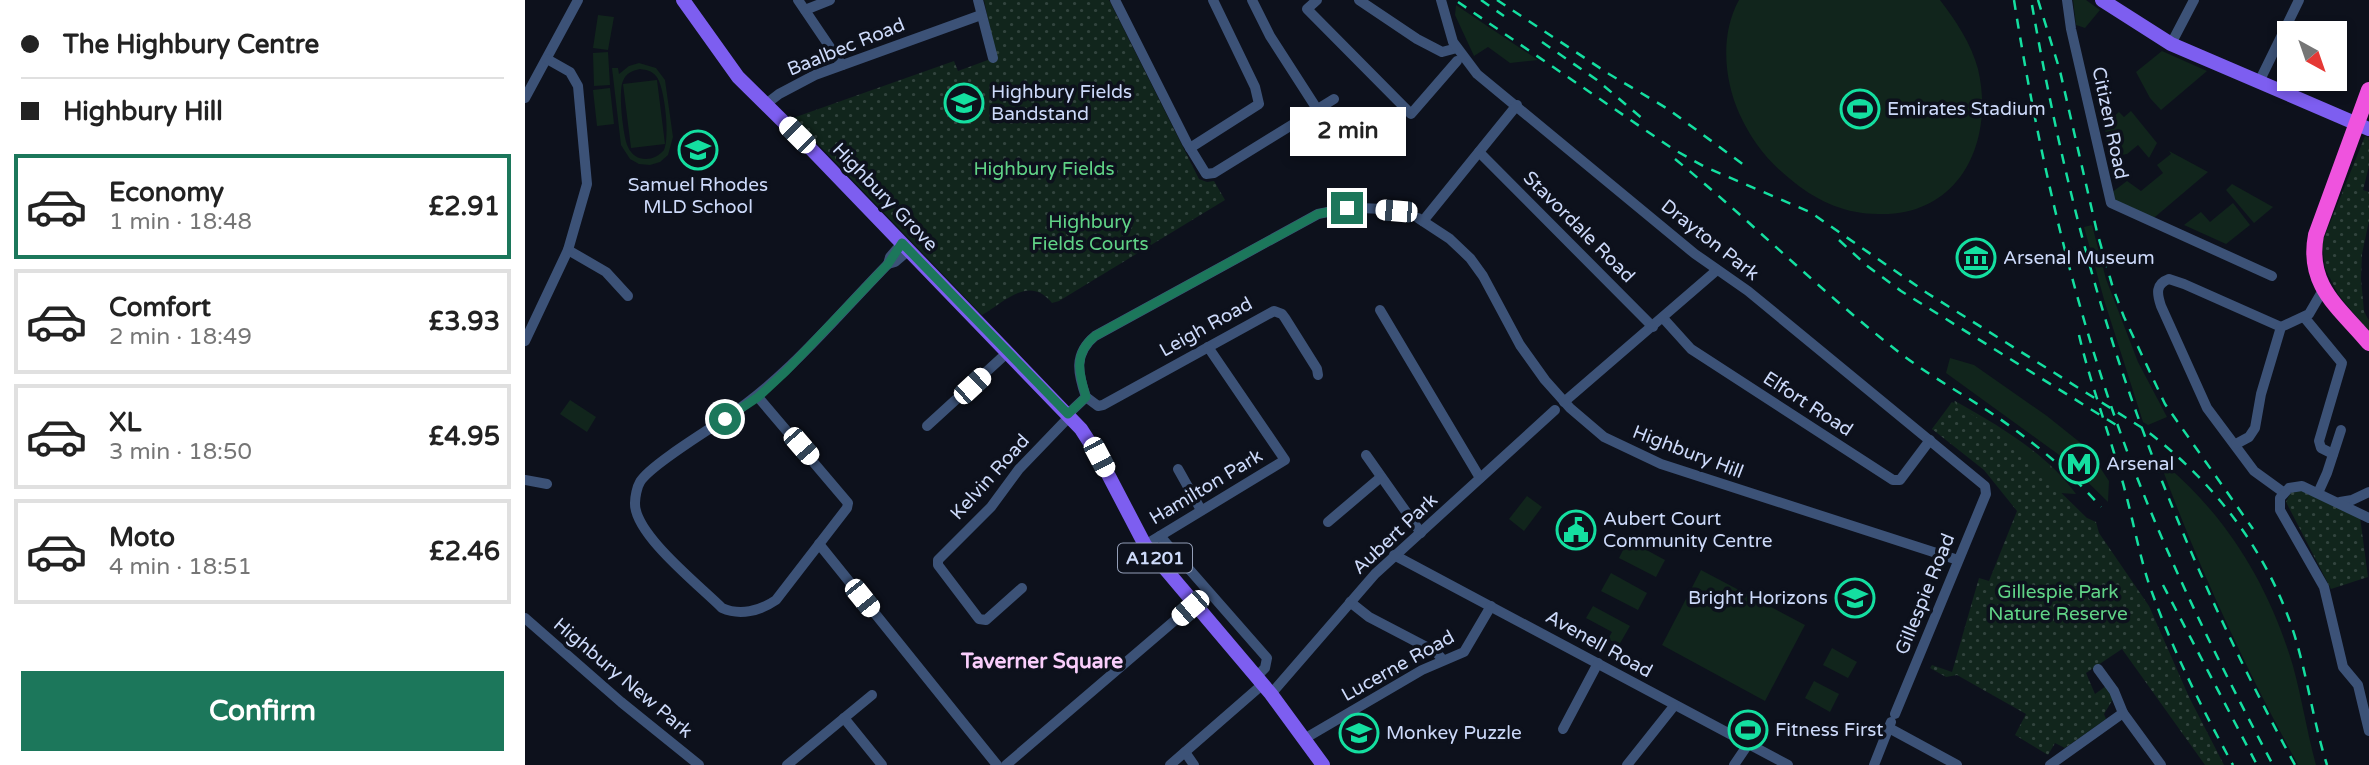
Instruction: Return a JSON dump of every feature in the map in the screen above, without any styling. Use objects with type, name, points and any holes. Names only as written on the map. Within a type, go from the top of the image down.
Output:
[{"type":"highway","points":[[2369,90],[2363,127],[2316,235],[2314,247],[2321,283],[2333,305],[2369,343]]},
{"type":"main road","name":"Highbury Grove","points":[[683,0],[727,64],[1069,415]]},
{"type":"main road","points":[[2102,0],[2171,44],[2363,127]]},
{"type":"main road","name":"A1201","points":[[1069,415],[1094,449],[1145,545],[1263,685],[1322,765]]},
{"type":"street","points":[[525,98],[578,0]]},
{"type":"street","points":[[798,0],[842,65]]},
{"type":"street","points":[[804,10],[830,0]]},
{"type":"street","points":[[978,0],[993,58]]},
{"type":"street","points":[[1115,0],[1204,173],[1214,173],[1334,99]]},
{"type":"street","points":[[1190,148],[1259,104],[1255,87],[1213,0]]},
{"type":"street","points":[[1252,0],[1270,36],[1317,109]]},
{"type":"street","points":[[1317,0],[1307,9],[1411,114],[1457,61]]},
{"type":"street","points":[[1359,0],[1417,39],[1442,52],[1457,48]]},
{"type":"street","name":"Drayton Park","points":[[1441,0],[1446,24],[1457,48],[1477,74],[1717,270],[1748,291],[1975,475],[1986,488]]},
{"type":"street","name":"Citizen Road","points":[[2067,0],[2071,29],[2111,203],[2272,276]]},
{"type":"street","points":[[2171,44],[2194,0]]},
{"type":"street","points":[[2259,82],[2299,0]]},
{"type":"street","name":"Baalbec Road","points":[[766,104],[790,88],[842,65],[981,15]]},
{"type":"street","points":[[525,341],[568,250],[587,184],[578,86],[575,78],[546,62]]},
{"type":"street","points":[[1417,218],[1479,152],[1517,105]]},
{"type":"street","name":"Stavordale Road","points":[[1479,152],[1653,327]]},
{"type":"street","name":"Highbury Hill","points":[[1086,397],[1078,363],[1084,348],[1095,336],[1318,214],[1347,208],[1396,211],[1417,218],[1450,239],[1470,258],[1483,276],[1520,345],[1560,406],[1604,437],[1661,464],[1958,560]]},
{"type":"street","points":[[758,397],[848,503],[776,600],[764,608],[752,611],[727,610],[642,528],[635,503],[639,483],[685,446],[758,397],[888,264],[895,262],[906,246]]},
{"type":"street","points":[[568,250],[606,272],[628,296]]},
{"type":"street","name":"Aubert Park","points":[[1170,765],[1263,685],[1350,602],[1394,555],[1717,270]]},
{"type":"street","points":[[2283,492],[2255,471],[2207,408],[2161,306],[2157,289],[2169,279],[2281,327],[2312,311],[2321,283]]},
{"type":"street","points":[[1380,310],[1480,478]]},
{"type":"street","name":"Leigh Road","points":[[1086,397],[1098,406],[1103,405],[1278,311],[1317,369],[1318,375]]},
{"type":"street","points":[[2304,317],[2342,363],[2319,441],[2321,448],[2333,454]]},
{"type":"street","name":"Elfort Road","points":[[1663,318],[1691,349],[1893,480],[1900,480],[1930,440]]},
{"type":"street","points":[[2237,444],[2245,441],[2255,428],[2261,394],[2281,327]]},
{"type":"street","name":"Hamilton Park","points":[[1145,545],[1286,460],[1208,347]]},
{"type":"street","points":[[927,426],[1008,352]]},
{"type":"street","points":[[1069,415],[1086,397]]},
{"type":"street","name":"Kelvin Road","points":[[1022,588],[986,620],[979,619],[938,565],[938,560],[991,507],[1021,467],[1069,415]]},
{"type":"street","points":[[2318,493],[2341,430]]},
{"type":"street","points":[[1366,455],[1421,533]]},
{"type":"street","points":[[1178,470],[1201,510]]},
{"type":"street","points":[[1328,522],[1381,477]]},
{"type":"street","points":[[525,480],[547,484]]},
{"type":"street","points":[[2369,518],[2302,486],[2295,486],[2283,492],[2279,504],[2324,587],[2343,667],[2358,685],[2369,731]]},
{"type":"street","name":"Gillespie Road","points":[[1874,765],[1986,488]]},
{"type":"street","points":[[2340,502],[2369,492]]},
{"type":"street","points":[[1160,536],[1266,658],[1263,685]]},
{"type":"street","points":[[819,544],[997,765]]},
{"type":"street","name":"Avenell Road","points":[[1394,555],[1788,765]]},
{"type":"street","points":[[1350,602],[1369,617],[1436,652],[1443,660]]},
{"type":"street","points":[[1006,765],[1194,604]]},
{"type":"street","name":"Lucerne Road","points":[[1304,739],[1422,670],[1464,653],[1491,606]]},
{"type":"street","name":"Highbury New Park","points":[[525,618],[621,702],[699,765]]},
{"type":"street","points":[[1563,729],[1598,663]]},
{"type":"street","points":[[2098,669],[2114,691],[2123,713],[2161,765]]},
{"type":"street","points":[[787,765],[872,695]]},
{"type":"street","points":[[1627,765],[1674,706]]},
{"type":"street","points":[[2050,765],[2123,713]]},
{"type":"street","points":[[844,718],[882,765]]},
{"type":"street","points":[[1892,720],[1957,765]]},
{"type":"street","points":[[1734,765],[1749,743]]},
{"type":"street","points":[[1185,751],[1194,765]]},
{"type":"green space","name":"Highbury Fields","points":[[984,0],[1109,0],[1199,179],[1214,181],[1225,200],[1059,301],[1052,303],[1035,291],[1026,291],[1017,293],[982,315],[793,118],[954,61],[958,71],[996,57]]},
{"type":"green space","name":"Emirates Stadium","points":[[1739,0],[1940,0],[1971,50],[1978,69],[1982,96],[1981,122],[1975,147],[1965,170],[1950,188],[1931,203],[1907,212],[1878,214],[1844,209],[1804,190],[1763,152],[1750,134],[1734,100],[1726,56],[1729,27]]},
{"type":"green space","points":[[2073,0],[2086,0],[2100,10],[2085,28],[2076,25]]},
{"type":"green space","points":[[1456,5],[1538,60],[1510,63],[1488,47],[1474,56],[1455,15]]},
{"type":"green space","points":[[598,15],[614,17],[608,50],[593,48]]},
{"type":"green space","points":[[2162,51],[2207,71],[2161,110],[2150,98],[2136,72]]},
{"type":"green space","points":[[608,52],[610,85],[594,86],[593,53]]},
{"type":"green space","points":[[639,63],[656,68],[665,80],[673,137],[668,155],[660,162],[650,165],[639,164],[630,159],[621,145],[612,68],[618,68],[619,74],[629,66]],"holes":[[[640,69],[656,76],[664,101],[666,144],[660,154],[650,159],[635,156],[628,147],[624,134],[622,86],[628,74]]]},
{"type":"green space","points":[[657,80],[665,144],[631,148],[623,84]]},
{"type":"green space","points":[[610,88],[614,124],[597,126],[593,90]]},
{"type":"green space","points":[[2131,111],[2157,143],[2149,158],[2138,145],[2127,154],[2111,157],[2104,125],[2119,112],[2124,117]]},
{"type":"green space","points":[[2365,136],[2369,138],[2369,166],[2363,190],[2369,192],[2369,221],[2362,254],[2361,279],[2369,332],[2338,294],[2325,268],[2322,243]]},
{"type":"green space","points":[[2169,151],[2208,172],[2149,222],[2107,196],[2127,181],[2141,191],[2163,173],[2157,165],[2171,154]]},
{"type":"green space","points":[[2232,184],[2273,207],[2254,223],[2226,190]]},
{"type":"green space","points":[[2233,203],[2250,225],[2226,244],[2184,225],[2201,212],[2210,222]]},
{"type":"green space","points":[[2092,225],[2106,279],[2138,362],[2167,417],[2148,425],[2143,422],[2105,303],[2084,227]]},
{"type":"green space","points":[[1950,358],[1974,365],[2047,416],[2087,448],[2109,481],[2108,502],[2062,457],[1946,373]]},
{"type":"green space","points":[[570,400],[596,417],[587,432],[560,414]]},
{"type":"green space","points":[[1955,401],[2036,453],[2076,494],[2060,493],[1932,429]]},
{"type":"green space","name":"Gillespie Park Nature Reserve","points":[[1952,402],[2014,441],[2045,477],[2087,518],[2096,522],[2099,533],[2149,606],[2189,697],[2224,765],[2205,765],[2122,649],[2086,673],[2095,694],[2106,686],[2113,699],[2104,714],[2106,719],[2065,748],[2055,743],[2048,755],[2015,735],[2026,714],[1957,675],[1946,677],[1930,668],[1932,665],[1952,672],[1979,578],[1989,581],[2017,511],[1984,470],[1932,429]]},
{"type":"green space","points":[[2167,466],[2210,509],[2245,557],[2259,582],[2284,637],[2316,765],[2298,765],[2260,693],[2192,544],[2162,468]]},
{"type":"green space","points":[[2292,490],[2300,490],[2360,517],[2368,577],[2331,589],[2286,502]]},
{"type":"green space","points":[[1527,496],[1542,507],[1524,531],[1509,519]]},
{"type":"green space","points":[[1628,540],[1665,560],[1656,577],[1619,558]]},
{"type":"green space","points":[[1701,570],[1805,625],[1765,701],[1662,645]]},
{"type":"green space","points":[[1611,573],[1647,593],[1638,610],[1601,591]]},
{"type":"green space","points":[[1593,606],[1630,626],[1619,645],[1608,639],[1612,632],[1586,618]]},
{"type":"green space","points":[[1832,648],[1857,662],[1848,678],[1823,665]]},
{"type":"green space","points":[[1814,681],[1839,694],[1830,712],[1805,698]]},
{"type":"railway","points":[[1481,0],[1504,16]]},
{"type":"railway","points":[[1497,0],[1609,74],[1668,109],[1744,165]]},
{"type":"railway","points":[[2014,0],[2035,119],[2062,236],[2077,295],[2113,410],[2148,505],[2181,581],[2273,765]]},
{"type":"railway","points":[[2038,0],[2060,71],[2097,232],[2124,317],[2165,404],[2253,529]]},
{"type":"railway","points":[[1458,2],[1673,149],[1705,167],[1810,212],[1927,293],[2144,429],[2170,450],[2194,472],[2237,522],[2271,578],[2296,640],[2327,765]]},
{"type":"railway","points":[[2032,5],[2058,139],[2118,359],[2155,463],[2197,566],[2295,765]]},
{"type":"railway","points":[[1542,42],[1597,80],[1644,120]]},
{"type":"railway","points":[[1675,159],[1871,330],[1912,362],[2025,437],[2065,470],[2101,507]]},
{"type":"railway","points":[[1839,240],[1866,265],[1901,291],[2121,428]]},
{"type":"railway","points":[[2079,335],[2124,487],[2148,581],[2187,675],[2233,765]]},
{"type":"railway","points":[[2163,585],[2257,765]]},
{"type":"place","name":"Highbury Fields Bandstand","points":[[964,103]]},
{"type":"place","name":"Emirates Stadium","points":[[1860,109]]},
{"type":"place","name":"Samuel Rhodes MLD School","points":[[698,150]]},
{"type":"place","name":"Arsenal Museum","points":[[1976,258]]},
{"type":"place","name":"Arsenal","points":[[2079,464]]},
{"type":"place","name":"Aubert Court Community Centre","points":[[1576,530]]},
{"type":"place","name":"Bright Horizons","points":[[1855,598]]},
{"type":"place","name":"Fitness First","points":[[1748,730]]},
{"type":"place","name":"Monkey Puzzle","points":[[1359,733]]},
{"type":"district","name":"Taverner Square","points":[[1042,661]]},
{"type":"route","points":[[725,419],[758,397],[786,371],[888,264],[902,243],[1068,414],[1086,397],[1078,363],[1084,348],[1095,336],[1318,214],[1347,208]]},
{"type":"park label","name":"Highbury Fields Courts","points":[[1090,233]]}]
